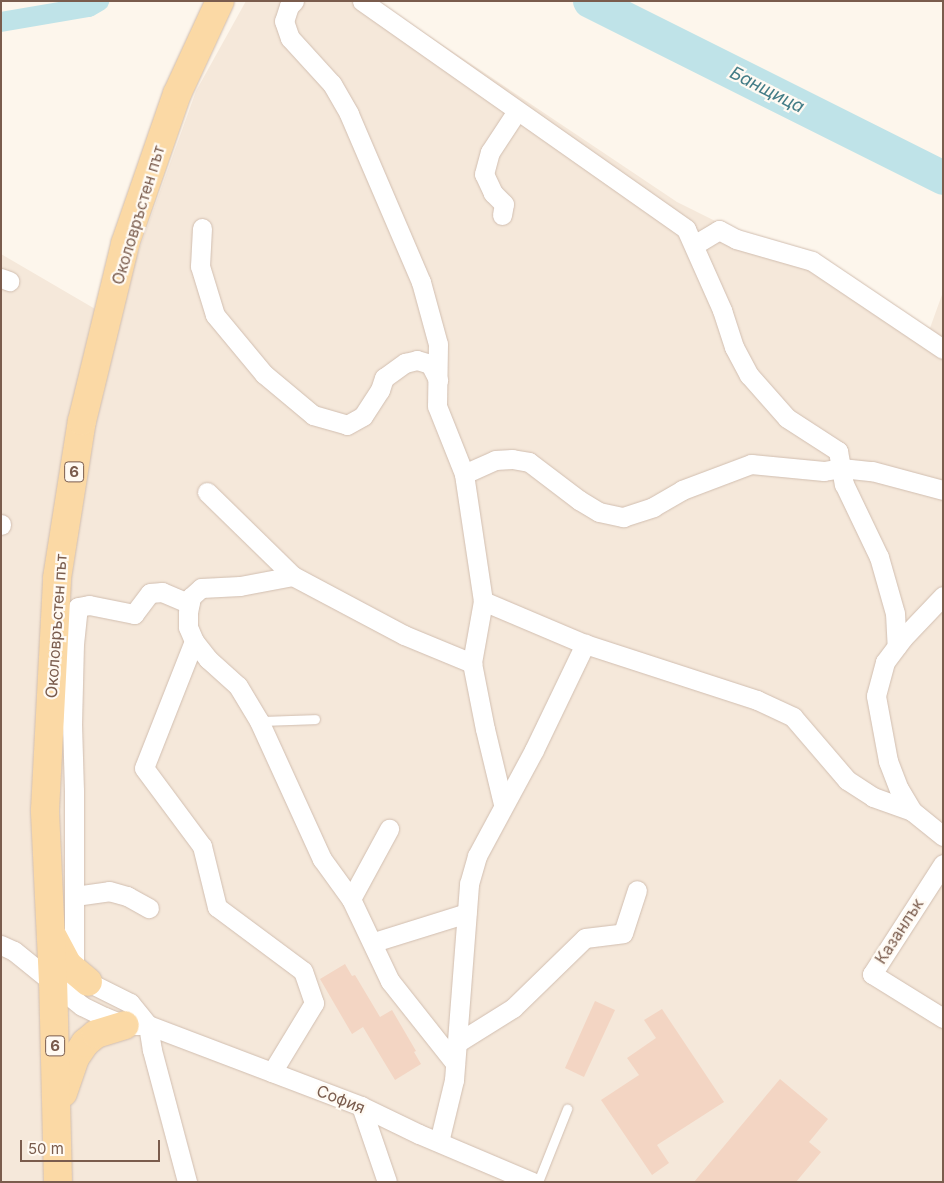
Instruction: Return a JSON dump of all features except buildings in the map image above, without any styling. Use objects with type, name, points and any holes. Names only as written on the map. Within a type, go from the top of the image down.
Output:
[{"type":"main road","name":"Околовръстен път","points":[[72,978],[50,932],[45,810],[57,578],[82,421],[125,244],[177,94],[222,1]]},
{"type":"main road","name":"6","points":[[58,1182],[57,1111],[72,978]]},
{"type":"main road","points":[[57,1111],[75,1058],[85,1043],[96,1034],[136,1025]]},
{"type":"street","points":[[294,1],[289,6],[284,21],[290,38],[332,84],[348,114],[421,282],[438,344],[437,406],[464,474],[482,600],[472,663],[485,728],[504,804]]},
{"type":"street","points":[[362,1],[686,229],[722,310],[734,347],[749,375],[787,418],[838,451],[844,484],[879,557],[895,612],[897,646]]},
{"type":"street","points":[[502,215],[504,204],[493,193],[484,174],[490,152],[517,110]]},
{"type":"street","points":[[202,228],[200,266],[215,315],[264,374],[313,415],[347,425],[363,416],[380,390],[384,378],[405,363],[418,360],[430,364],[438,380]]},
{"type":"street","points":[[694,245],[719,230],[736,239],[812,261],[943,350]]},
{"type":"street","points":[[464,474],[495,460],[512,459],[530,462],[579,500],[599,512],[623,517],[653,507],[682,490],[751,464],[824,470],[841,468],[872,471],[943,490]]},
{"type":"street","points":[[207,492],[292,576],[404,636],[472,663]]},
{"type":"street","points":[[292,576],[240,586],[201,588],[191,597],[188,627],[194,641],[208,659],[238,686],[260,721],[322,859],[352,899],[374,942],[390,981],[455,1063]]},
{"type":"street","points":[[72,978],[75,896],[72,725],[74,644],[78,607],[89,605],[134,614],[150,593],[162,592],[190,604]]},
{"type":"street","points":[[912,812],[899,789],[888,761],[876,696],[885,662],[897,646],[943,596]]},
{"type":"street","points":[[482,600],[585,644],[757,700],[793,717],[847,780],[873,798],[912,812],[942,833]]},
{"type":"street","points":[[194,641],[144,768],[202,846],[217,907],[303,971],[314,1003],[272,1072]]},
{"type":"street","points":[[439,1142],[454,1080],[469,884],[477,856],[542,736],[585,644]]},
{"type":"street","points":[[352,899],[389,829]]},
{"type":"street","name":"Казанлък","points":[[943,864],[872,974],[943,1018]]},
{"type":"street","points":[[457,1043],[513,1008],[585,938],[623,933],[637,890]]},
{"type":"street","points":[[75,896],[109,891],[127,896],[149,908]]},
{"type":"street","points":[[374,942],[467,913]]},
{"type":"street","points":[[1,945],[130,1003],[136,1025],[152,1050],[187,1182]]},
{"type":"street","name":"София","points":[[72,978],[82,1006],[272,1072],[361,1106],[532,1182]]},
{"type":"street","points":[[361,1106],[383,1181]]},
{"type":"lane","points":[[260,721],[315,719]]},
{"type":"lane","points":[[538,1182],[567,1109]]},
{"type":"shaded area","points":[[246,1],[377,1],[677,202],[930,328],[943,292],[943,1182],[1,1182],[1,254],[114,320],[196,91]]},
{"type":"waterway","points":[[1,22],[89,7],[99,1]]},
{"type":"waterway","name":"Банщица","points":[[590,1],[943,178]]}]
